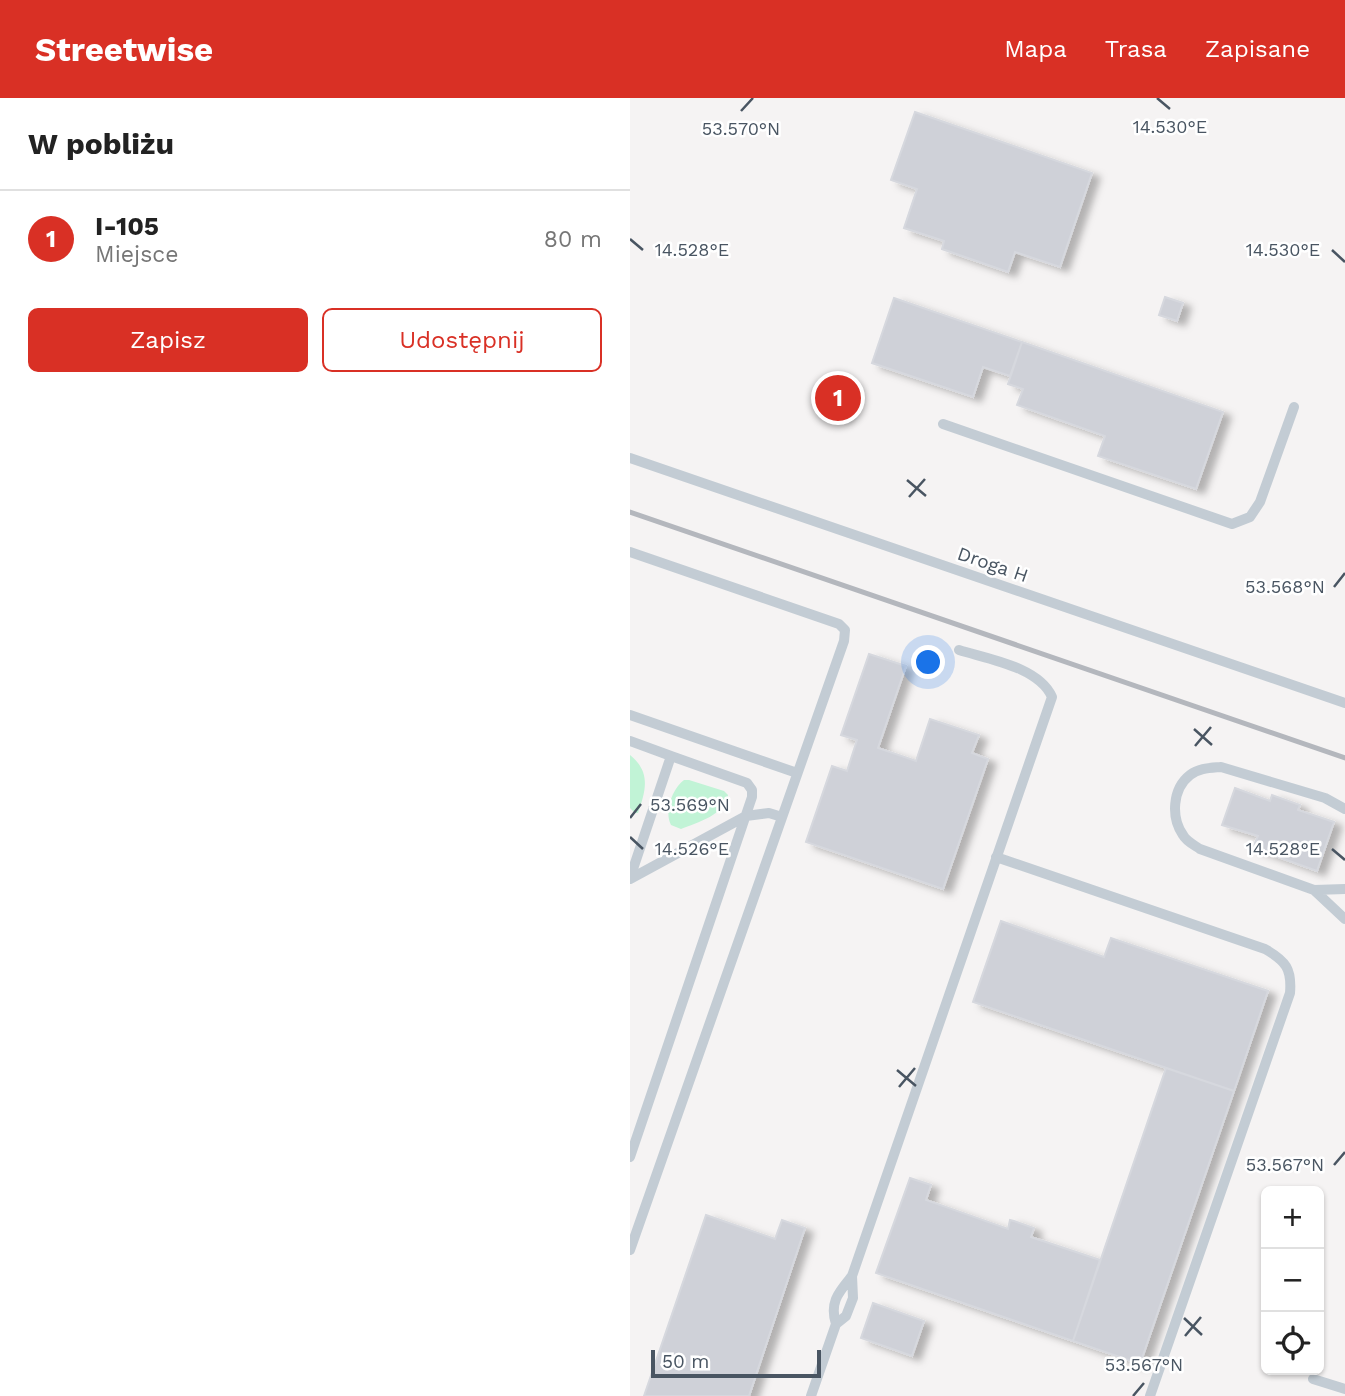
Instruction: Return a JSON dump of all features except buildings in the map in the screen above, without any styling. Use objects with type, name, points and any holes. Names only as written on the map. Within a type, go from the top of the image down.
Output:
[{"type":"lane","points":[[943,424],[1232,524],[1250,517],[1260,502],[1294,407]]},
{"type":"lane","name":"Droga H","points":[[630,458],[1345,703]]},
{"type":"lane","points":[[630,552],[839,624],[845,630],[844,641],[630,1250]]},
{"type":"lane","points":[[811,1396],[836,1324],[832,1312],[838,1293],[852,1276],[1052,697],[1047,686],[1032,674],[959,650]]},
{"type":"lane","points":[[630,715],[797,773]]},
{"type":"lane","points":[[630,741],[747,783],[752,790],[746,816],[630,1157]]},
{"type":"lane","points":[[630,878],[671,756]]},
{"type":"lane","points":[[1345,809],[1325,798],[1221,767],[1203,768],[1189,776],[1179,788],[1175,804],[1176,821],[1184,838],[1200,849],[1314,890],[1345,889]]},
{"type":"lane","points":[[630,878],[746,816],[769,813],[782,817]]},
{"type":"lane","points":[[996,857],[1265,949],[1282,958],[1291,977],[1290,993],[1150,1396]]},
{"type":"lane","points":[[1314,890],[1345,919]]},
{"type":"lane","points":[[1313,1379],[1345,1389]]},
{"type":"green space","points":[[630,755],[641,768],[645,782],[638,813],[630,808]]},
{"type":"green space","points":[[684,780],[724,791],[728,795],[726,802],[716,813],[681,829],[671,825],[668,814],[673,795]]},
{"type":"railway","points":[[630,512],[1345,758]]},
{"type":"place","name":"I-105","points":[[838,398]]}]
